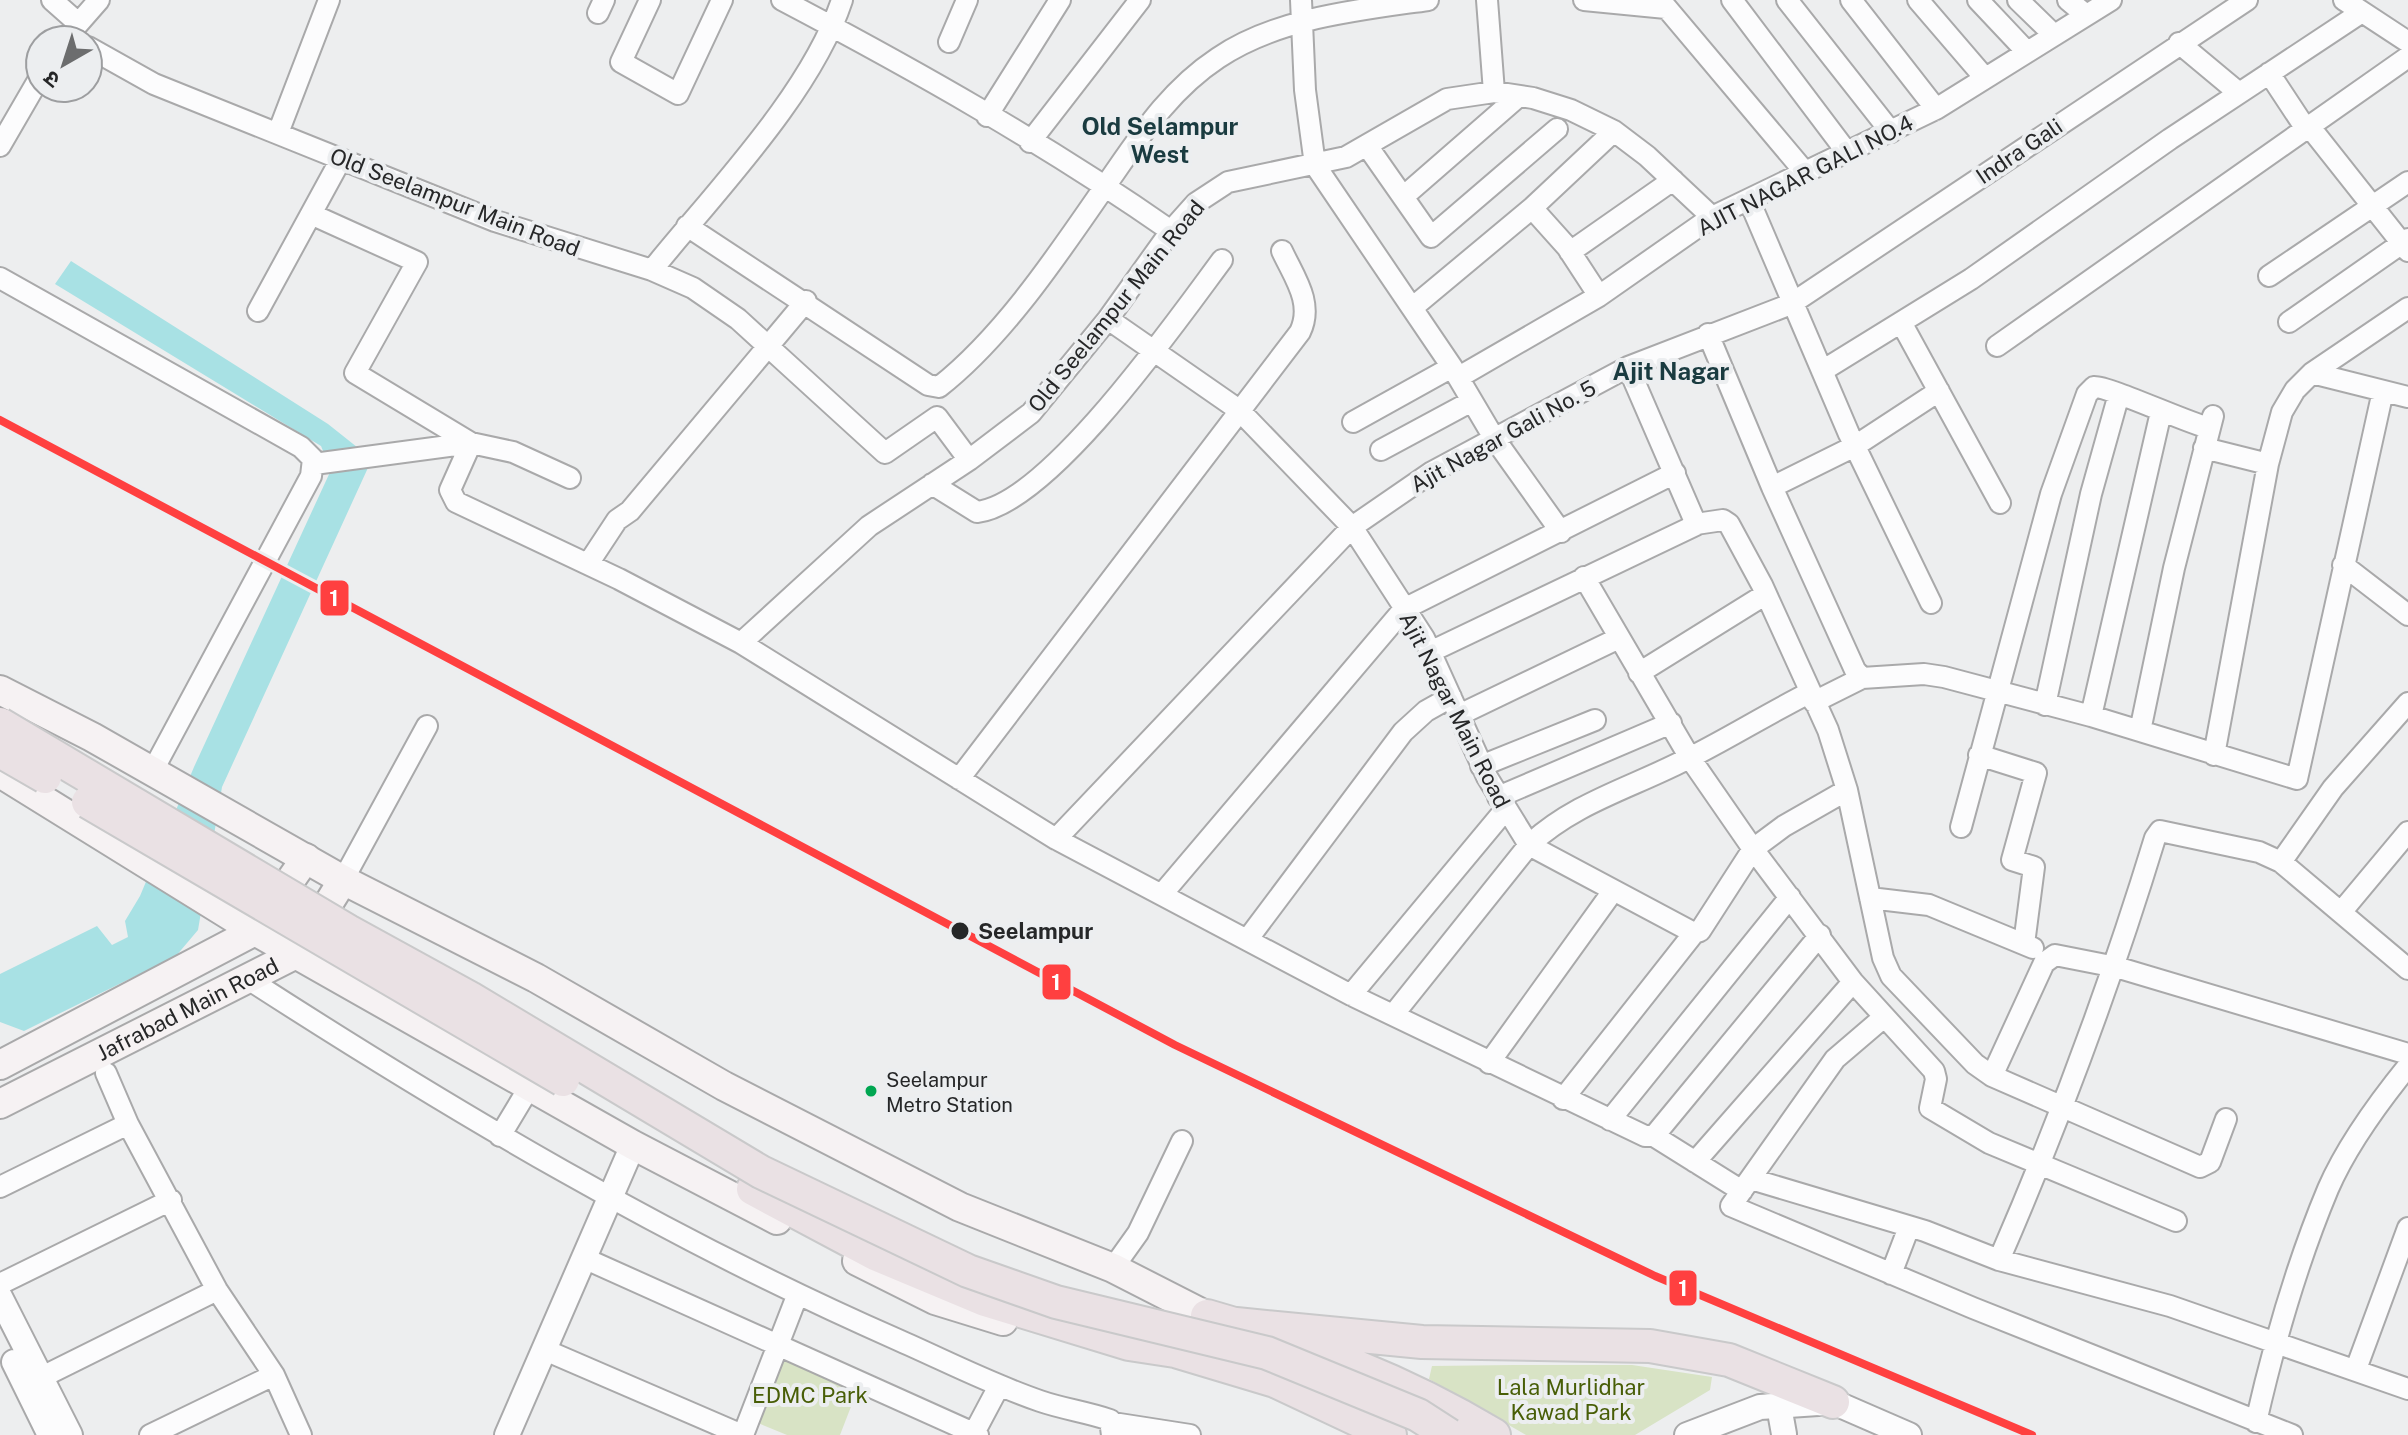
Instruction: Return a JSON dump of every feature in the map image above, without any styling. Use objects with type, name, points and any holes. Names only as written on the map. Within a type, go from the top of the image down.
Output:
[{"type":"highway","points":[[0,724],[761,1172],[968,1271],[1056,1302],[1267,1353],[1418,1415],[1449,1435]]},
{"type":"highway","points":[[0,751],[263,907],[753,1189],[875,1254],[985,1300],[1129,1344],[1175,1351],[1275,1381],[1390,1435]]},
{"type":"highway","points":[[1221,1320],[1422,1342],[1650,1346],[1729,1360],[1833,1402]]},
{"type":"highway","points":[[1221,1320],[1348,1362],[1430,1397],[1494,1435]]},
{"type":"main road","points":[[0,690],[92,737],[343,880],[449,932],[724,1086],[960,1207],[1113,1268],[1221,1320]]},
{"type":"main road","points":[[0,773],[255,931],[633,1145],[935,1300],[1055,1338],[1129,1344]]},
{"type":"main road","name":"Jafrabad Main Road","points":[[0,1065],[255,931],[306,858]]},
{"type":"main road","name":"Jafrabad Main Road","points":[[0,1104],[245,977],[298,953],[343,880]]},
{"type":"street","points":[[52,0],[69,24]]},
{"type":"street","points":[[80,24],[99,0]]},
{"type":"street","points":[[278,133],[329,0]]},
{"type":"street","points":[[650,0],[621,62],[678,94],[722,0]]},
{"type":"street","points":[[782,0],[1105,186],[1171,231]]},
{"type":"street","points":[[652,270],[757,144],[833,27],[842,0]]},
{"type":"street","points":[[949,42],[967,0]]},
{"type":"street","points":[[987,116],[1060,0]]},
{"type":"street","points":[[1030,142],[1140,0]]},
{"type":"street","points":[[1301,0],[1305,90],[1315,165],[1456,372],[1494,438],[1561,532]]},
{"type":"street","points":[[687,226],[806,301],[928,385],[939,387],[1004,320],[1057,254],[1156,112],[1202,69],[1233,49],[1302,21],[1428,0]]},
{"type":"street","points":[[1487,0],[1494,92]]},
{"type":"street","points":[[1584,0],[1663,4],[1804,171]]},
{"type":"street","points":[[1732,0],[1846,151]]},
{"type":"street","points":[[1787,0],[1891,132]]},
{"type":"street","points":[[1851,0],[1936,109]]},
{"type":"street","points":[[1918,0],[1985,78]]},
{"type":"street","points":[[1978,0],[2027,52]]},
{"type":"street","points":[[2018,0],[2054,35]]},
{"type":"street","points":[[2068,0],[2086,15]]},
{"type":"street","name":"AJIT NAGAR GALI NO.4","points":[[1353,422],[1456,372],[1599,296],[1712,217],[1936,109],[2111,0]]},
{"type":"street","name":"Indra Gali","points":[[1791,304],[2247,0]]},
{"type":"street","points":[[1822,371],[1902,324],[2269,73],[2353,4],[2408,42]]},
{"type":"street","points":[[2179,43],[2239,93]]},
{"type":"street","name":"Old Seelampur Main Road","points":[[104,56],[154,84],[528,234],[652,270],[693,288],[769,347],[885,453],[937,417],[969,460],[1031,413],[1108,319],[1171,231],[1196,203],[1228,182],[1315,165],[1368,147],[1447,99],[1494,92],[1571,110],[1614,131],[1712,217]]},
{"type":"street","points":[[1997,346],[2408,57]]},
{"type":"street","points":[[2269,73],[2308,128],[2406,244],[2289,322]]},
{"type":"street","points":[[1403,197],[1519,96]]},
{"type":"street","points":[[0,146],[24,104]]},
{"type":"street","points":[[1368,147],[1431,237],[1557,129]]},
{"type":"street","points":[[1412,308],[1532,208],[1614,131]]},
{"type":"street","points":[[258,311],[296,237],[305,230],[341,159]]},
{"type":"street","points":[[1570,252],[1673,180]]},
{"type":"street","points":[[2269,276],[2408,182]]},
{"type":"street","points":[[1749,200],[1791,304],[1855,446],[1931,603]]},
{"type":"street","points":[[1532,208],[1570,252],[1599,296]]},
{"type":"street","points":[[313,215],[417,262],[355,373],[471,443],[513,452],[570,478]]},
{"type":"street","points":[[959,779],[1305,322],[1305,301],[1282,251]]},
{"type":"street","points":[[932,484],[977,512],[1014,498],[1079,437],[1156,349],[1222,260]]},
{"type":"street","points":[[0,278],[301,447],[320,463],[471,443]]},
{"type":"street","points":[[588,564],[617,520],[630,511],[806,301]]},
{"type":"street","name":"Ajit Nagar Gali No. 5","points":[[1056,839],[1352,527],[1432,472],[1628,367],[1791,304]]},
{"type":"street","points":[[2214,755],[2268,464],[2282,412],[2295,390],[2312,373],[2408,308]]},
{"type":"street","name":"Ajit Nagar Main Road","points":[[1108,319],[1156,349],[1239,410],[1352,527],[1430,652],[1481,766],[1529,845],[1694,933]]},
{"type":"street","points":[[1902,324],[2000,503]]},
{"type":"street","points":[[1708,334],[1772,487],[1855,670],[1862,678]]},
{"type":"street","points":[[1628,367],[1696,525]]},
{"type":"street","points":[[2312,373],[2408,397]]},
{"type":"street","points":[[1961,827],[1996,688],[2076,420],[2094,387],[2102,386],[2209,430],[2268,464]]},
{"type":"street","points":[[1772,487],[1855,446],[1939,391]]},
{"type":"street","points":[[2294,779],[2301,775],[2343,565],[2383,391]]},
{"type":"street","points":[[2045,705],[2091,494],[2119,394]]},
{"type":"street","points":[[1381,450],[1472,401]]},
{"type":"street","points":[[2091,716],[2161,412]]},
{"type":"street","points":[[2140,731],[2174,568],[2209,430]]},
{"type":"street","points":[[471,443],[450,490],[452,498],[741,643],[1056,839],[1351,995],[1489,1063],[1645,1136],[1654,1136],[1695,1162],[1747,1185],[1909,1227],[1999,1260],[2170,1306],[2407,1385]]},
{"type":"street","points":[[741,643],[869,526],[969,460]]},
{"type":"street","points":[[152,772],[320,463]]},
{"type":"street","points":[[1163,893],[1404,609],[1675,473]]},
{"type":"street","points":[[1430,652],[1696,525],[1726,521],[1766,594],[1828,730],[1847,790],[1887,970],[1975,1064],[1992,1076],[2062,1108],[2204,1168],[2210,1162],[2226,1119]]},
{"type":"street","points":[[2343,565],[2408,615]]},
{"type":"street","points":[[1584,577],[1617,639],[1690,758],[1753,849],[1853,982],[1934,1071],[1936,1079],[1930,1102],[1935,1112],[1965,1132],[2176,1221]]},
{"type":"street","points":[[1639,673],[1766,594]]},
{"type":"street","points":[[1247,940],[1403,732],[1426,711],[1455,706],[1617,639]]},
{"type":"street","points":[[1393,1015],[1529,845],[1582,806],[1690,758],[1812,698],[1862,678],[1924,674],[1996,688],[2294,779],[2333,788]]},
{"type":"street","points":[[2281,862],[2333,788],[2408,703]]},
{"type":"street","points":[[1481,766],[1595,720]]},
{"type":"street","points":[[1351,995],[1502,804],[1671,723]]},
{"type":"street","points":[[343,880],[427,726]]},
{"type":"street","points":[[1979,755],[2036,773],[2012,860],[2034,867],[2024,944]]},
{"type":"street","points":[[1563,1099],[1694,933],[1700,931],[1753,849],[1784,826],[1847,790]]},
{"type":"street","points":[[1999,1260],[2040,1165],[2116,967],[2155,838],[2160,831],[2259,852],[2281,862],[2408,969]]},
{"type":"street","points":[[2342,911],[2408,832]]},
{"type":"street","points":[[1489,1063],[1613,891]]},
{"type":"street","points":[[1610,1120],[1790,897]]},
{"type":"street","points":[[1870,898],[1929,905],[2051,955],[2116,967],[2408,1054]]},
{"type":"street","points":[[1654,1136],[1820,935]]},
{"type":"street","points":[[1992,1076],[2044,963],[2051,955]]},
{"type":"street","points":[[245,977],[500,1136],[797,1296],[999,1386],[1112,1429],[1190,1435]]},
{"type":"street","points":[[1695,1162],[1853,982]]},
{"type":"street","points":[[1883,1018],[1835,1059],[1731,1206],[1891,1274],[2292,1435]]},
{"type":"street","points":[[2256,1422],[2276,1340],[2328,1188],[2347,1153],[2408,1066]]},
{"type":"street","points":[[106,1073],[128,1124],[217,1290],[274,1375],[301,1435]]},
{"type":"street","points":[[500,1136],[530,1086]]},
{"type":"street","points":[[0,1187],[128,1124]]},
{"type":"street","points":[[1113,1268],[1138,1233],[1182,1141]]},
{"type":"street","points":[[507,1435],[633,1145]]},
{"type":"street","points":[[0,1284],[171,1200]]},
{"type":"street","points":[[1891,1274],[1909,1227]]},
{"type":"street","points":[[2356,1369],[2408,1228]]},
{"type":"street","points":[[586,1259],[975,1434],[999,1386]]},
{"type":"street","points":[[40,1378],[217,1290]]},
{"type":"street","points":[[545,1350],[743,1435],[797,1296]]},
{"type":"street","points":[[0,1297],[3,1332],[50,1435]]},
{"type":"street","points":[[3,1332],[40,1378],[70,1435]]},
{"type":"street","points":[[150,1435],[274,1375]]},
{"type":"street","points":[[1687,1435],[1760,1407],[1833,1402],[1909,1435]]},
{"type":"street","points":[[1779,1406],[1782,1435]]},
{"type":"green space","name":"EDMC Park","points":[[787,1343],[864,1373],[840,1435],[787,1435],[758,1423]]},
{"type":"green space","name":"Lala Murlidhar Kawad Park","points":[[1632,1365],[1712,1377],[1710,1390],[1635,1435],[1526,1435],[1429,1379],[1432,1366]]},
{"type":"water","points":[[71,261],[328,424],[372,459],[222,787],[198,930],[176,956],[24,1031],[0,1022],[0,974],[97,926],[112,945],[128,937],[125,921],[140,896],[194,767],[331,470],[321,446],[55,284]]},
{"type":"transit line","name":"1","points":[[0,420],[1175,1045],[1655,1276],[2032,1435]]},
{"type":"place","name":"Seelampur","points":[[960,931]]},
{"type":"place","name":"Seelampur Metro Station","points":[[871,1091]]},
{"type":"district","name":"Old Selampur West","points":[[1160,140]]},
{"type":"district","name":"Ajit Nagar","points":[[1671,371]]}]
